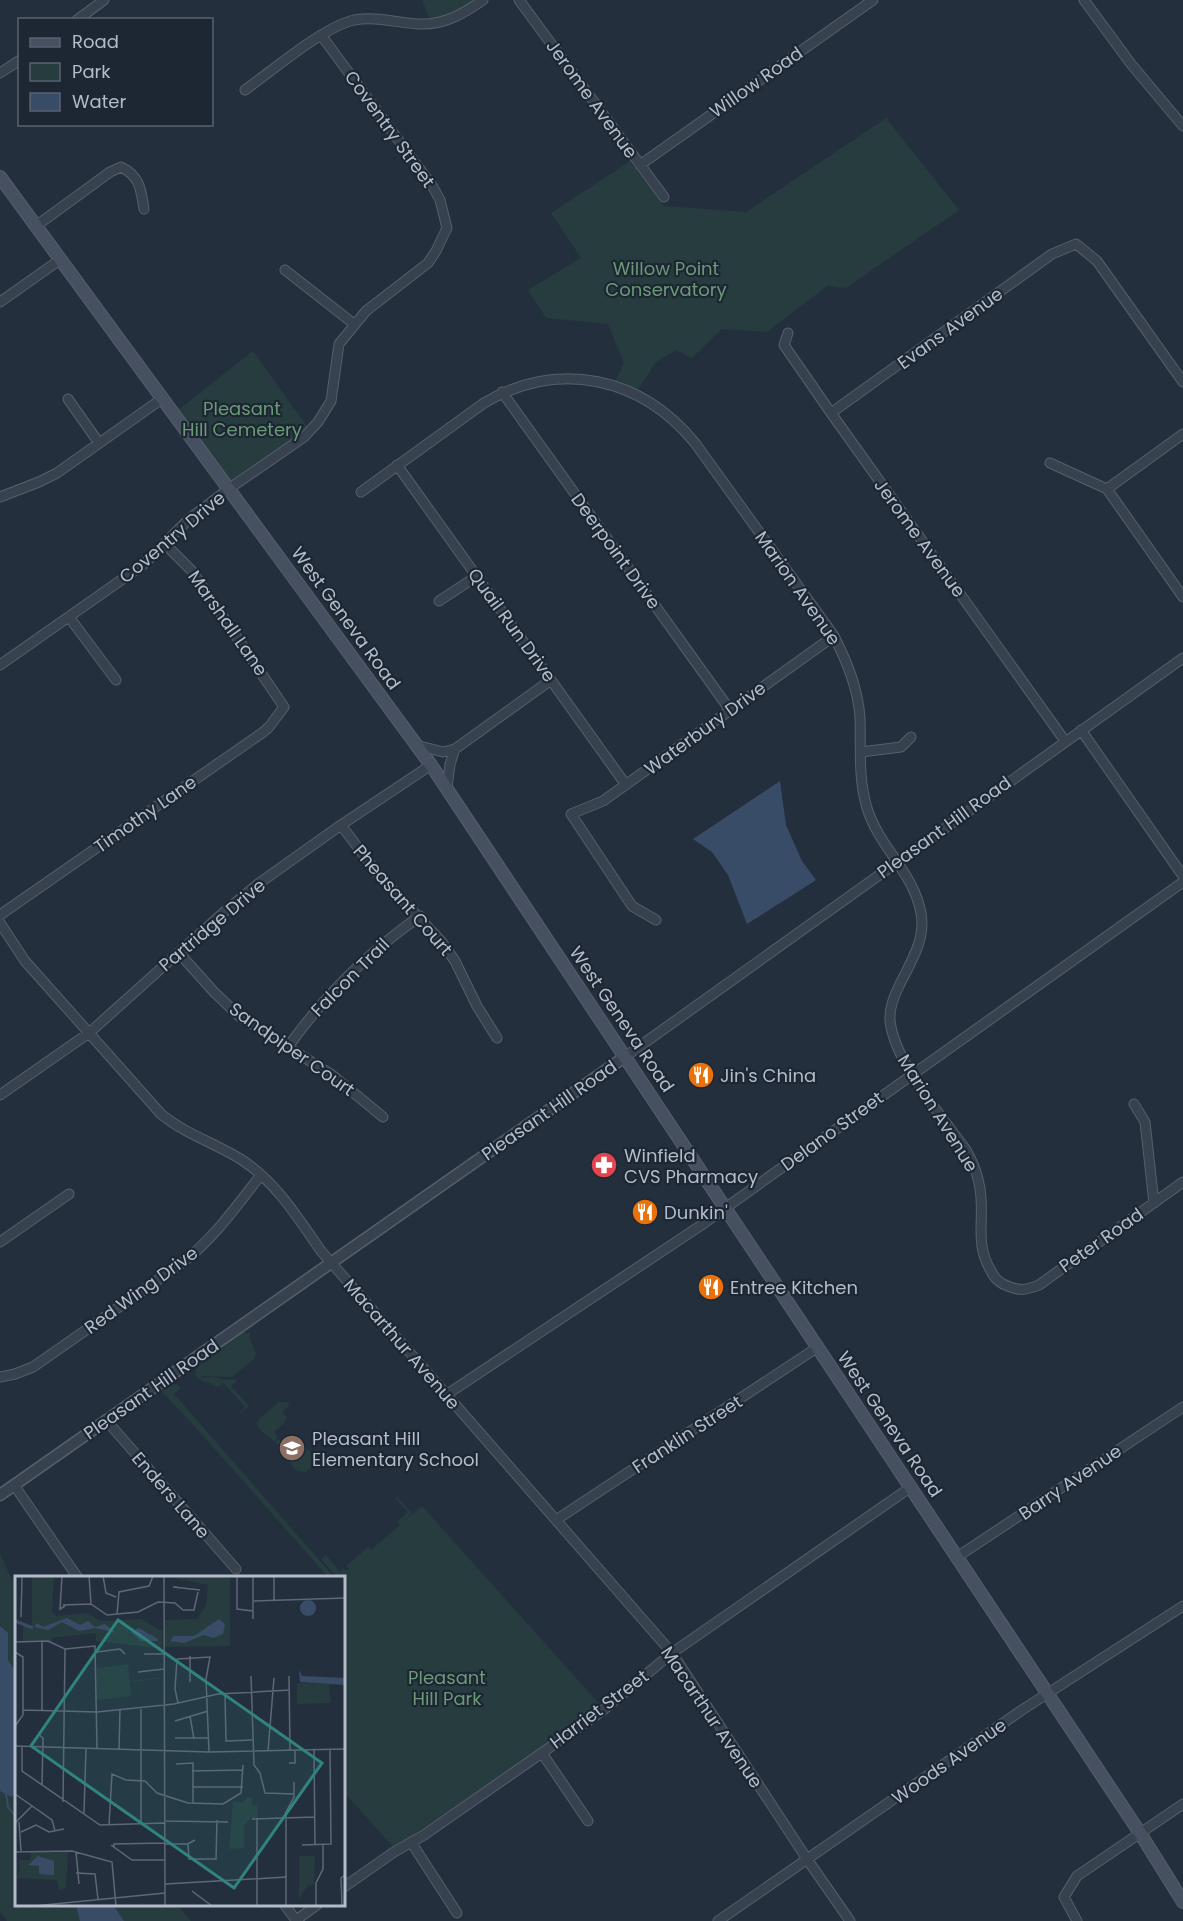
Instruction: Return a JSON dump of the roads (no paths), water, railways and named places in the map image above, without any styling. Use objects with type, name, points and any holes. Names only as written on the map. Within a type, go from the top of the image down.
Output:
[{"type":"main road","name":"West Geneva Road","points":[[0,177],[230,488],[447,788],[1140,1833],[1183,1902]]},
{"type":"street","points":[[79,18],[104,0]]},
{"type":"street","points":[[245,90],[321,35],[343,24],[367,19],[417,24],[435,23],[455,17],[483,0]]},
{"type":"street","name":"Jerome Avenue","points":[[519,0],[664,197]]},
{"type":"street","name":"Willow Road","points":[[640,165],[873,0]]},
{"type":"street","points":[[1084,0],[1131,64],[1183,126]]},
{"type":"street","name":"Coventry Street","points":[[321,35],[433,187],[440,200],[447,228]]},
{"type":"street","points":[[0,73],[18,61]]},
{"type":"street","points":[[36,226],[110,172],[121,167],[131,171],[141,188],[144,209]]},
{"type":"street","name":"Coventry Drive","points":[[0,665],[144,564],[189,519],[304,438],[318,422],[331,401],[339,344],[366,311],[428,263],[447,228]]},
{"type":"street","name":"Evans Avenue","points":[[831,413],[1052,254],[1076,244],[1096,261],[1183,382]]},
{"type":"street","points":[[0,302],[61,259]]},
{"type":"street","points":[[285,270],[354,324]]},
{"type":"street","name":"Jerome Avenue","points":[[788,333],[784,345],[1065,741]]},
{"type":"street","name":"Marion Avenue","points":[[361,492],[502,392],[547,380],[596,381],[639,395],[666,412],[684,429],[834,636],[850,671],[857,694],[860,716],[861,777],[868,812],[880,839],[897,861],[912,888],[921,914],[921,934],[916,953],[893,1001],[890,1019],[899,1050],[912,1074],[966,1150],[973,1164],[981,1191],[980,1237],[983,1254],[994,1277],[1016,1290]]},
{"type":"street","name":"Deerpoint Drive","points":[[502,392],[730,710]]},
{"type":"street","points":[[0,497],[48,478],[163,398]]},
{"type":"street","points":[[68,399],[99,443]]},
{"type":"street","points":[[1107,489],[1183,434]]},
{"type":"street","points":[[1050,463],[1107,489],[1183,597]]},
{"type":"street","name":"Quail Run Drive","points":[[397,465],[626,784]]},
{"type":"street","name":"Marshall Lane","points":[[165,544],[192,571],[285,707]]},
{"type":"street","points":[[439,601],[477,576]]},
{"type":"street","points":[[69,616],[116,680]]},
{"type":"street","name":"Waterbury Drive","points":[[656,920],[632,906],[571,814],[603,801],[834,636]]},
{"type":"street","name":"Pleasant Hill Road","points":[[0,1495],[626,1056],[1183,658]]},
{"type":"street","points":[[416,744],[444,752],[455,749],[551,680]]},
{"type":"street","name":"Timothy Lane","points":[[0,915],[262,733],[285,707]]},
{"type":"street","points":[[1081,730],[1183,876]]},
{"type":"street","points":[[861,752],[901,747],[911,737]]},
{"type":"street","points":[[447,788],[450,764],[455,749]]},
{"type":"street","name":"Partridge Drive","points":[[0,1095],[89,1033],[258,885],[341,825],[431,765]]},
{"type":"street","name":"Pheasant Court","points":[[341,825],[377,873],[441,940],[497,1038]]},
{"type":"street","name":"Delano Street","points":[[446,1395],[725,1208],[1183,882]]},
{"type":"street","name":"Falcon Trail","points":[[288,1047],[320,1005],[371,953],[420,916]]},
{"type":"street","name":"Macarthur Avenue","points":[[0,923],[25,961],[153,1106],[171,1122],[190,1134],[245,1162],[285,1200],[321,1251],[672,1653],[850,1921]]},
{"type":"street","name":"Sandpiper Court","points":[[178,953],[239,1016],[332,1075],[383,1117]]},
{"type":"street","points":[[1134,1104],[1145,1122],[1154,1203]]},
{"type":"street","name":"Red Wing Drive","points":[[0,1377],[33,1367],[189,1257],[218,1230],[260,1176]]},
{"type":"street","name":"Peter Road","points":[[1016,1290],[1039,1285],[1183,1182]]},
{"type":"street","points":[[0,1242],[69,1194]]},
{"type":"street","name":"Franklin Street","points":[[556,1520],[818,1347]]},
{"type":"street","name":"Barry Avenue","points":[[957,1557],[1183,1407]]},
{"type":"street","name":"Enders Lane","points":[[106,1420],[236,1569]]},
{"type":"street","points":[[14,1485],[77,1576]]},
{"type":"street","name":"Harriet Street","points":[[345,1886],[394,1852],[424,1835],[602,1711],[672,1653],[911,1487]]},
{"type":"street","name":"Woods Avenue","points":[[718,1921],[1022,1710],[1183,1606]]},
{"type":"street","points":[[542,1753],[588,1821]]},
{"type":"street","points":[[1077,1921],[1064,1897],[1077,1876],[1183,1804]]},
{"type":"street","points":[[411,1842],[457,1913]]},
{"type":"street","points":[[285,1906],[296,1921],[317,1906]]},
{"type":"water","points":[[780,781],[786,825],[802,861],[816,880],[747,924],[728,875],[712,852],[693,839]]},
{"type":"water","points":[[0,1626],[8,1633],[8,1660],[15,1670],[15,1795],[11,1797],[0,1791]]},
{"type":"water","points":[[76,1906],[114,1906],[124,1921],[80,1921]]},
{"type":"waterway","points":[[6,1794],[8,1807],[15,1816]]},
{"type":"place","name":"Jin's China","points":[[701,1075]]},
{"type":"place","name":"Winfield CVS Pharmacy","points":[[604,1165]]},
{"type":"place","name":"Dunkin'","points":[[645,1212]]},
{"type":"place","name":"Entree Kitchen","points":[[711,1287]]},
{"type":"place","name":"Pleasant Hill Elementary School","points":[[292,1448]]},
{"type":"park label","name":"Willow Point Conservatory","points":[[666,278]]},
{"type":"park label","name":"Pleasant Hill Cemetery","points":[[242,418]]},
{"type":"park label","name":"Pleasant Hill Park","points":[[447,1687]]}]
